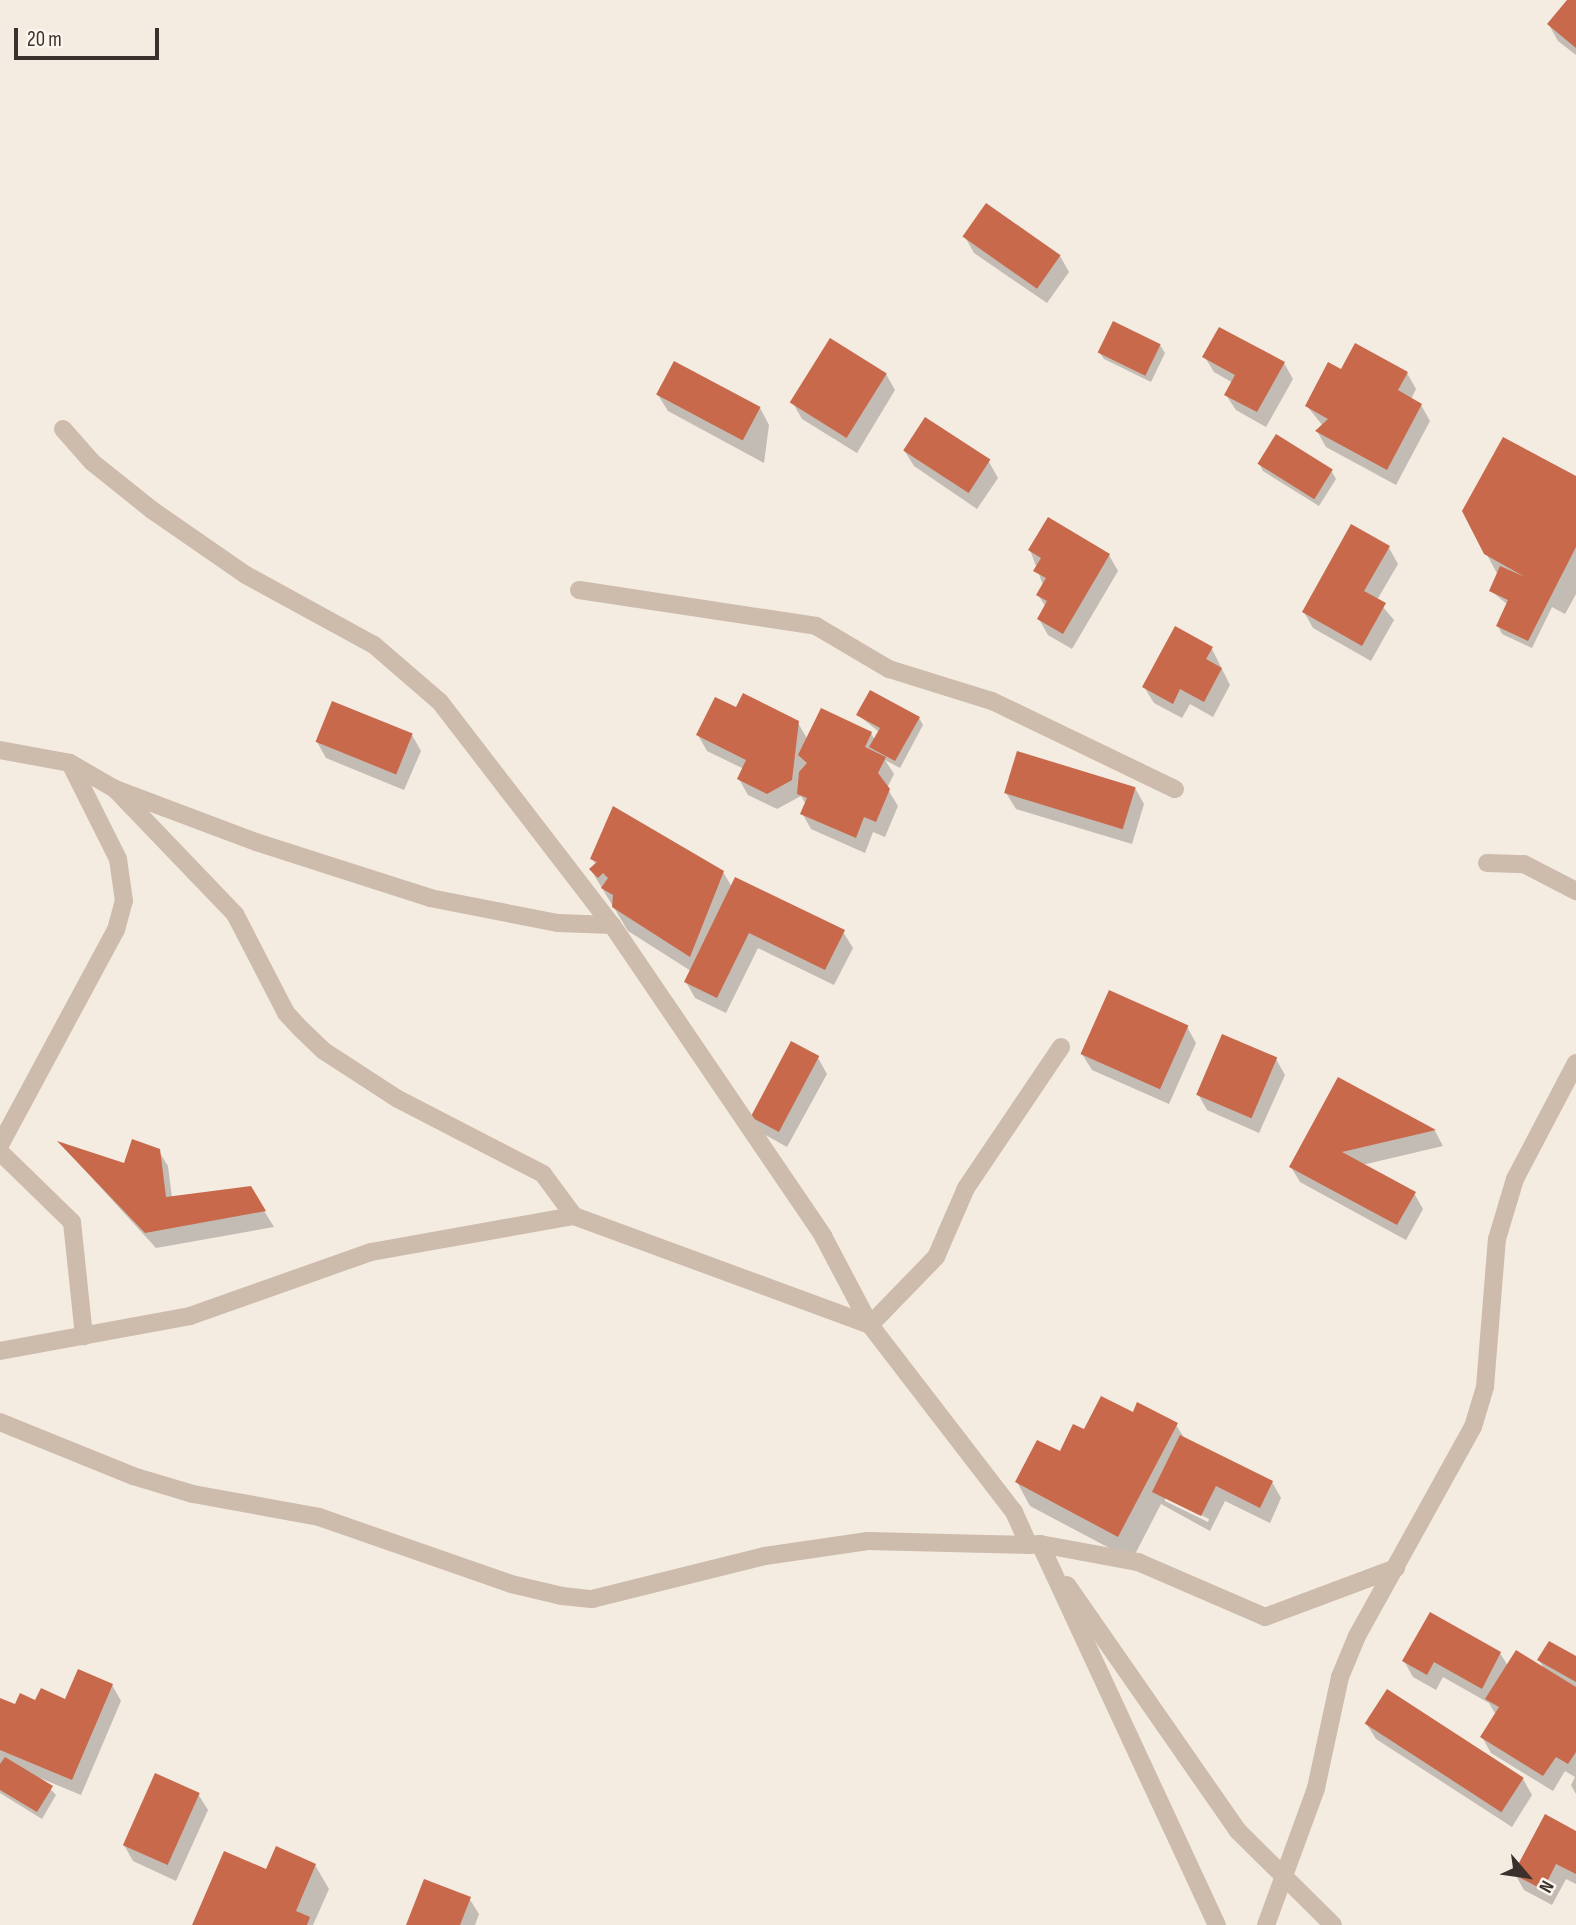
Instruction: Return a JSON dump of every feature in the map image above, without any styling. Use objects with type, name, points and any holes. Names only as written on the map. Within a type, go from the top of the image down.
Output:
[{"type":"street","points":[[63,429],[92,463],[162,517],[246,575],[374,645],[403,666],[440,702],[612,925],[823,1236],[870,1325],[1014,1511],[1035,1545],[1237,1830],[1332,1925]]},
{"type":"street","points":[[579,590],[816,626],[889,669],[992,701],[1175,789]]},
{"type":"street","points":[[0,750],[70,763],[116,789],[256,842],[430,898],[558,923],[612,925]]},
{"type":"street","points":[[0,1145],[116,930],[124,901],[118,859],[70,763]]},
{"type":"street","points":[[116,789],[235,914],[286,1013],[324,1051],[398,1099],[543,1174],[573,1216]]},
{"type":"street","points":[[1487,863],[1524,864],[1576,891]]},
{"type":"street","points":[[870,1325],[936,1257],[966,1188],[1061,1047]]},
{"type":"street","points":[[1266,1925],[1316,1788],[1340,1677],[1396,1567],[1474,1427],[1485,1387],[1497,1239],[1516,1179],[1576,1063]]},
{"type":"street","points":[[0,1152],[72,1222],[85,1336]]},
{"type":"street","points":[[0,1350],[190,1316],[372,1252],[573,1216],[870,1325]]},
{"type":"street","points":[[0,1423],[133,1476],[193,1494],[319,1517],[511,1584],[562,1596],[592,1599],[765,1556],[868,1541],[1035,1545],[1139,1562],[1265,1617],[1396,1567]]},
{"type":"street","points":[[1035,1545],[1217,1925]]},
{"type":"building","points":[[1567,0],[1576,0],[1576,48],[1547,24]]},
{"type":"building","points":[[986,203],[1061,255],[1037,289],[962,237]]},
{"type":"building","points":[[1113,321],[1161,344],[1145,376],[1098,352]]},
{"type":"building","points":[[1219,327],[1285,362],[1257,412],[1224,395],[1235,375],[1202,357]]},
{"type":"building","points":[[830,338],[887,374],[847,438],[790,402]]},
{"type":"building","points":[[1355,343],[1408,372],[1398,390],[1422,404],[1387,470],[1315,431],[1328,419],[1305,406],[1328,362],[1341,369]]},
{"type":"building","points":[[674,361],[761,407],[743,441],[656,395]]},
{"type":"building","points":[[925,417],[990,459],[969,493],[903,451]]},
{"type":"building","points":[[1276,434],[1333,470],[1314,499],[1257,464]]},
{"type":"building","points":[[1503,437],[1576,476],[1576,547],[1528,641],[1496,626],[1508,600],[1489,591],[1500,566],[1525,577],[1484,554],[1462,511]]},
{"type":"building","points":[[1048,517],[1110,554],[1063,634],[1037,619],[1047,601],[1036,595],[1046,578],[1033,571],[1041,558],[1028,550]]},
{"type":"building","points":[[1351,524],[1390,546],[1364,591],[1386,603],[1362,646],[1302,612]]},
{"type":"building","points":[[1175,626],[1213,647],[1206,659],[1222,668],[1204,702],[1180,689],[1173,704],[1142,687]]},
{"type":"building","points":[[870,690],[920,717],[895,761],[869,747],[880,728],[856,715]]},
{"type":"building","points":[[743,693],[799,721],[792,780],[767,794],[737,779],[746,760],[696,735],[715,697],[736,707]]},
{"type":"building","points":[[332,701],[413,734],[396,774],[316,742]]},
{"type":"building","points":[[821,708],[872,732],[865,747],[886,757],[878,773],[890,789],[876,822],[864,817],[856,838],[800,814],[807,798],[797,794],[799,772],[807,763],[798,755]]},
{"type":"building","points":[[1017,751],[1136,787],[1123,829],[1004,793]]},
{"type":"building","points":[[613,806],[724,871],[690,957],[612,907],[613,895],[601,888],[608,878],[603,873],[598,878],[589,869],[597,862],[590,859]]},
{"type":"building","points":[[735,877],[845,930],[825,970],[749,933],[717,998],[684,982]]},
{"type":"building","points":[[1109,990],[1188,1025],[1160,1089],[1081,1054]]},
{"type":"building","points":[[1222,1034],[1277,1057],[1251,1118],[1196,1095]]},
{"type":"building","points":[[791,1041],[819,1056],[779,1132],[751,1117]]},
{"type":"building","points":[[1338,1077],[1436,1130],[1342,1152],[1416,1192],[1397,1225],[1289,1167]]},
{"type":"building","points":[[132,1139],[160,1149],[166,1197],[251,1186],[266,1211],[145,1233],[57,1141],[124,1163]]},
{"type":"building","points":[[1101,1396],[1133,1412],[1137,1402],[1178,1423],[1118,1537],[1015,1482],[1037,1440],[1060,1451],[1073,1424],[1084,1429]]},
{"type":"building","points":[[1180,1435],[1273,1481],[1260,1508],[1216,1486],[1201,1516],[1152,1492]]},
{"type":"building","points":[[1430,1612],[1501,1652],[1482,1689],[1434,1662],[1427,1675],[1402,1661]]},
{"type":"building","points":[[1549,1641],[1576,1656],[1576,1682],[1537,1660]]},
{"type":"building","points":[[1516,1650],[1576,1687],[1576,1752],[1568,1764],[1556,1757],[1543,1776],[1480,1737],[1499,1707],[1485,1699]]},
{"type":"building","points":[[78,1669],[113,1684],[72,1780],[0,1750],[0,1698],[15,1704],[20,1693],[35,1700],[41,1688],[65,1699]]},
{"type":"building","points":[[1387,1689],[1524,1778],[1501,1812],[1365,1723]]},
{"type":"building","points":[[5,1757],[53,1786],[37,1812],[0,1790],[0,1764]]},
{"type":"building","points":[[155,1773],[200,1793],[168,1865],[123,1845]]},
{"type":"building","points":[[1545,1814],[1576,1831],[1576,1874],[1556,1864],[1543,1890],[1513,1874]]},
{"type":"building","points":[[276,1846],[316,1864],[296,1911],[310,1917],[307,1925],[192,1925],[224,1851],[266,1869]]},
{"type":"building","points":[[424,1879],[471,1897],[460,1925],[406,1925]]}]
